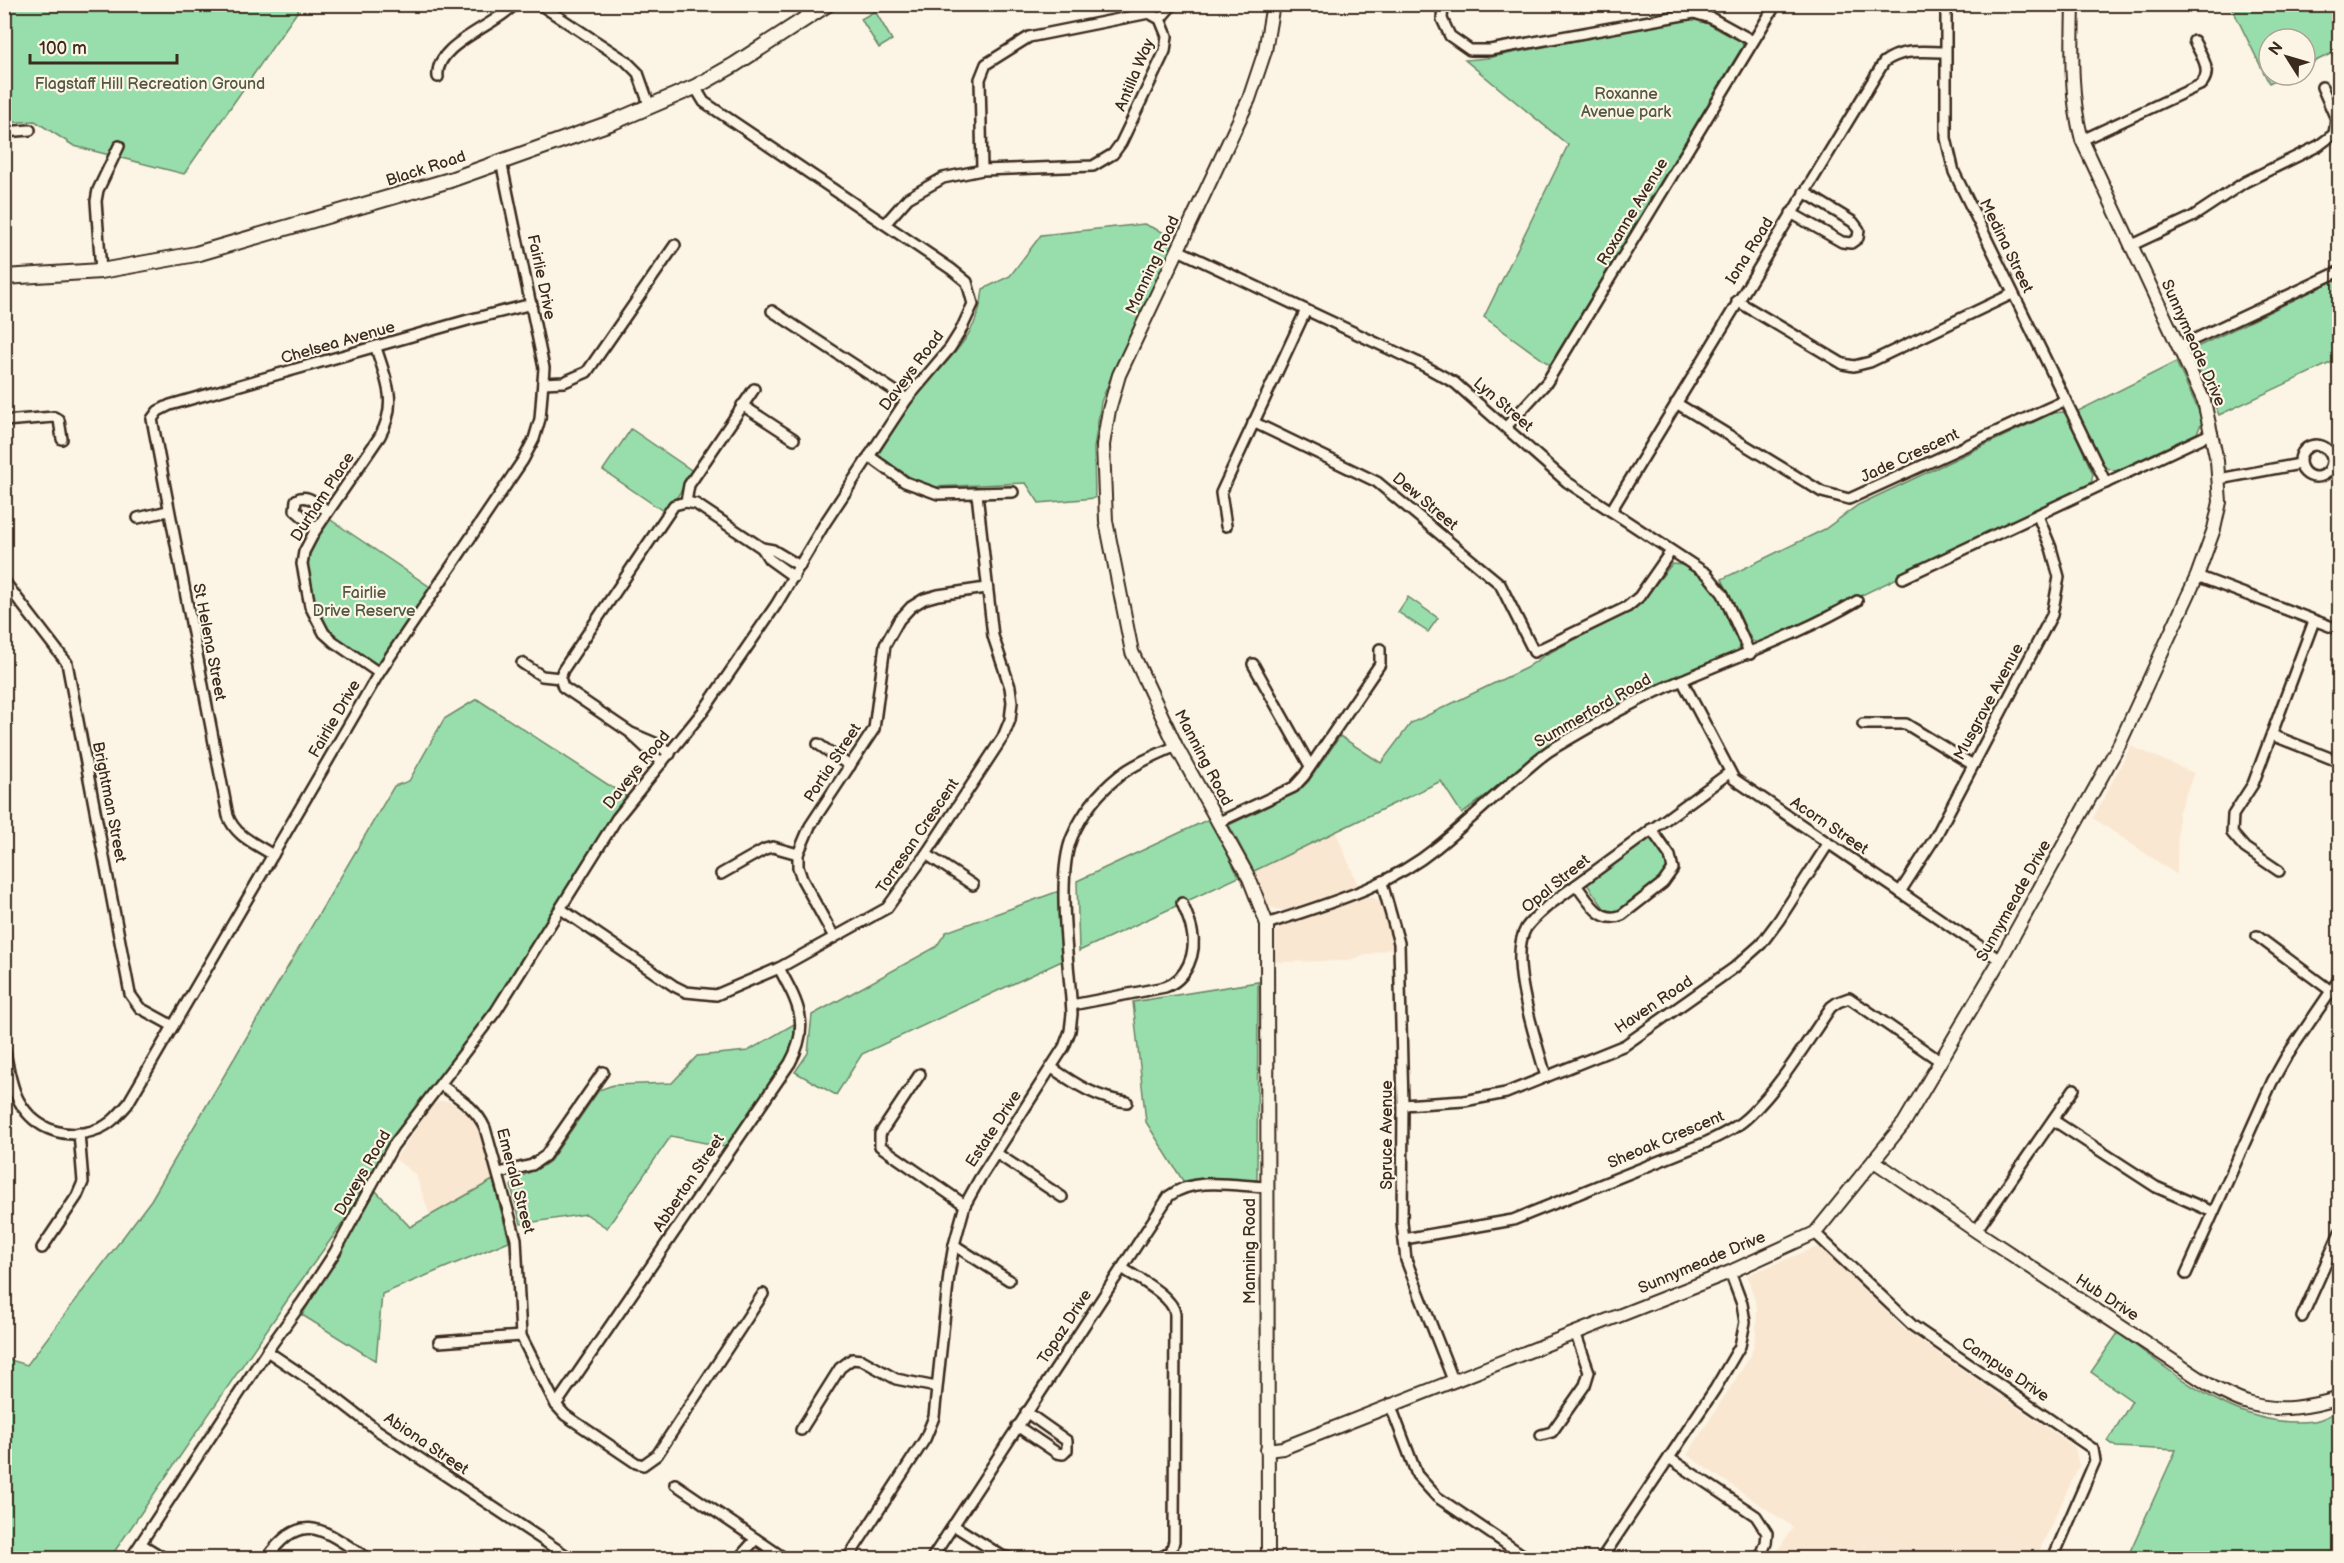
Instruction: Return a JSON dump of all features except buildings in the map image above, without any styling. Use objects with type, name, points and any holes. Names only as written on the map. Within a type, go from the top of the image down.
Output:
[{"type":"main road","name":"Black Road","points":[[4,277],[102,271],[196,254],[450,180],[650,107],[694,87],[734,65],[828,4]]},
{"type":"street","points":[[438,77],[439,64],[455,46],[506,13],[515,4]]},
{"type":"street","points":[[539,4],[626,61],[638,73],[650,107]]},
{"type":"street","points":[[1160,19],[1173,4]]},
{"type":"street","name":"Manning Road","points":[[1268,1558],[1267,924],[1249,878],[1176,746],[1132,652],[1106,521],[1103,444],[1109,410],[1119,375],[1249,99],[1265,51],[1273,4]]},
{"type":"street","points":[[1443,4],[1442,19],[1450,36],[1470,50],[1490,50],[1694,14],[1711,18],[1753,41]]},
{"type":"street","name":"Roxanne Avenue","points":[[1506,427],[1547,382],[1776,4]]},
{"type":"street","name":"Medina Street","points":[[1946,4],[1946,138],[1954,172],[2106,483]]},
{"type":"street","name":"Sunnymeade Drive","points":[[1267,1450],[1283,1448],[1730,1272],[1815,1233],[1904,1123],[2000,960],[2119,745],[2196,576],[2214,529],[2220,502],[2212,433],[2204,401],[2082,140],[2074,112],[2073,4]]},
{"type":"street","name":"Antilla Way","points":[[885,224],[908,198],[943,178],[982,170],[1093,166],[1113,154],[1121,143],[1165,51],[1167,36],[1160,19],[1149,13],[1029,37],[986,64],[980,79],[982,170]]},
{"type":"street","points":[[2082,140],[2200,85],[2206,80],[2207,72],[2194,40]]},
{"type":"street","name":"Iona Road","points":[[1611,511],[1884,62],[1894,54],[1905,51],[1945,52]]},
{"type":"street","name":"Daveys Road","points":[[131,1558],[335,1252],[393,1146],[496,1011],[617,818],[704,710],[794,577],[825,524],[906,399],[950,348],[969,316],[973,303],[967,282],[704,102],[694,87]]},
{"type":"street","points":[[2130,246],[2192,217],[2245,182],[2318,146],[2334,134],[2336,119],[2322,87]]},
{"type":"street","points":[[4,132],[30,130]]},
{"type":"street","points":[[102,271],[96,201],[98,190],[119,146]]},
{"type":"street","name":"Fairlie Drive","points":[[4,1047],[18,1100],[29,1115],[45,1128],[64,1134],[99,1129],[114,1119],[127,1105],[379,673],[523,460],[540,419],[544,368],[501,161]]},
{"type":"street","points":[[1791,213],[1842,242],[1851,243],[1858,238],[1859,230],[1853,222],[1804,192]]},
{"type":"street","points":[[543,383],[564,382],[587,372],[675,245]]},
{"type":"street","name":"Lyn Street","points":[[1178,250],[1417,362],[1455,383],[1567,482],[1707,574],[1724,594],[1750,654]]},
{"type":"street","points":[[2178,347],[2340,272]]},
{"type":"street","points":[[1737,301],[1843,364],[1854,366],[1870,362],[2012,294]]},
{"type":"street","name":"Chelsea Avenue","points":[[155,414],[170,405],[532,304]]},
{"type":"street","points":[[1226,526],[1221,493],[1306,310]]},
{"type":"street","points":[[772,311],[906,399]]},
{"type":"street","name":"Durham Place","points":[[376,348],[389,386],[391,407],[387,423],[316,528],[304,552],[302,564],[303,578],[313,614],[324,633],[379,673]]},
{"type":"street","points":[[686,502],[689,485],[754,389]]},
{"type":"street","name":"Jade Crescent","points":[[1676,403],[1822,492],[1849,499],[2066,399]]},
{"type":"street","points":[[742,405],[794,439]]},
{"type":"street","name":"St Helena Street","points":[[155,414],[152,419],[152,429],[228,816],[236,830],[273,855]]},
{"type":"street","points":[[4,421],[54,417],[59,420],[62,439]]},
{"type":"street","name":"Dew Street","points":[[1253,422],[1377,482],[1500,584],[1534,652],[1627,607],[1639,597],[1671,551]]},
{"type":"street","points":[[1903,578],[2212,433]]},
{"type":"street","points":[[869,456],[905,482],[938,494],[1013,492]]},
{"type":"street","points":[[2219,479],[2300,464]]},
{"type":"street","name":"Torresan Crescent","points":[[561,909],[674,986],[686,992],[716,995],[779,968],[887,908],[926,854],[1003,737],[1010,720],[1012,702],[1010,687],[993,636],[977,494]]},
{"type":"street","points":[[316,528],[295,510],[296,500],[308,497],[328,511]]},
{"type":"street","points":[[670,754],[657,744],[631,733],[563,687],[560,678],[563,670],[674,505],[686,502],[696,504],[762,548],[773,550],[800,567]]},
{"type":"street","points":[[138,518],[168,511]]},
{"type":"street","name":"Musgrave Avenue","points":[[1900,892],[1936,836],[2052,615],[2059,577],[2052,548],[2038,516]]},
{"type":"street","points":[[762,548],[769,559],[794,577]]},
{"type":"street","points":[[2196,576],[2340,630]]},
{"type":"street","name":"Brightman Street","points":[[4,580],[67,663],[130,994],[140,1008],[173,1026]]},
{"type":"street","name":"Portia Street","points":[[798,854],[810,826],[874,729],[885,645],[899,620],[911,607],[924,599],[986,588]]},
{"type":"street","name":"Summerford Road","points":[[1267,924],[1382,884],[1435,849],[1490,799],[1551,750],[1636,701],[1682,680],[1750,654],[1830,617],[1857,601]]},
{"type":"street","points":[[2279,871],[2245,848],[2232,833],[2233,815],[2253,784],[2314,621]]},
{"type":"street","points":[[1219,822],[1294,788],[1380,664],[1380,649]]},
{"type":"street","points":[[522,663],[542,676],[560,678]]},
{"type":"street","points":[[1253,664],[1310,766]]},
{"type":"street","name":"Acorn Street","points":[[1682,680],[1734,779],[2000,960]]},
{"type":"street","points":[[1863,724],[1906,724],[1973,765]]},
{"type":"street","points":[[631,733],[639,744],[662,763]]},
{"type":"street","points":[[2272,735],[2340,762]]},
{"type":"street","points":[[818,744],[850,766]]},
{"type":"street","name":"Estate Drive","points":[[848,1558],[925,1439],[934,1417],[954,1245],[965,1205],[1052,1068],[1070,1031],[1072,1005],[1064,890],[1071,838],[1084,814],[1108,785],[1122,774],[1176,746]]},
{"type":"street","name":"Opal Street","points":[[1546,1077],[1523,985],[1519,952],[1527,927],[1535,917],[1576,885],[1730,773]]},
{"type":"street","points":[[1576,885],[1600,914],[1615,918],[1622,915],[1664,883],[1673,868],[1670,856],[1652,829]]},
{"type":"street","name":"Haven Road","points":[[1403,1105],[1464,1101],[1506,1093],[1625,1045],[1734,968],[1761,944],[1828,844]]},
{"type":"street","points":[[721,874],[765,849],[773,847],[798,854],[798,867],[802,879],[834,937]]},
{"type":"street","points":[[926,854],[973,885]]},
{"type":"street","name":"Spruce Avenue","points":[[1382,884],[1399,943],[1403,1105],[1402,1222],[1406,1260],[1453,1380]]},
{"type":"street","points":[[1072,1005],[1165,987],[1178,980],[1184,973],[1193,952],[1192,931],[1182,903]]},
{"type":"street","points":[[2256,936],[2331,990]]},
{"type":"street","name":"Abberton Street","points":[[556,1405],[790,1063],[799,1046],[798,1004],[779,968]]},
{"type":"street","points":[[2186,1274],[2272,1082],[2340,978]]},
{"type":"street","name":"Sheoak Crescent","points":[[1404,1239],[1513,1220],[1707,1142],[1732,1129],[1757,1107],[1831,1007],[1850,998],[1940,1061]]},
{"type":"street","points":[[1052,1068],[1084,1090],[1127,1102]]},
{"type":"street","points":[[499,1173],[532,1165],[545,1156],[603,1072]]},
{"type":"street","points":[[920,1074],[880,1134],[880,1146],[965,1205]]},
{"type":"street","name":"Emerald Street","points":[[441,1085],[471,1106],[480,1117],[499,1173],[516,1239],[521,1336],[556,1405],[565,1415],[636,1463],[643,1465],[657,1455],[763,1294]]},
{"type":"street","points":[[1976,1231],[2074,1089]]},
{"type":"street","points":[[2053,1120],[2156,1187],[2213,1212]]},
{"type":"street","points":[[42,1248],[77,1196],[83,1182],[79,1133]]},
{"type":"street","points":[[996,1153],[1062,1197]]},
{"type":"street","name":"Hub Drive","points":[[1874,1161],[2214,1388],[2248,1403],[2278,1409],[2303,1407],[2340,1398]]},
{"type":"street","name":"Topaz Drive","points":[[932,1558],[1169,1196],[1177,1190],[1199,1184],[1266,1187]]},
{"type":"street","points":[[2301,1317],[2340,1232]]},
{"type":"street","name":"Campus Drive","points":[[1815,1233],[1913,1326],[2093,1449],[2095,1461],[2053,1558]]},
{"type":"street","points":[[954,1245],[1009,1280]]},
{"type":"street","points":[[1122,1268],[1174,1306],[1174,1541],[1171,1551],[1160,1558]]},
{"type":"street","points":[[1602,1558],[1715,1389],[1740,1346],[1744,1322],[1742,1304],[1730,1272]]},
{"type":"street","points":[[1541,1435],[1552,1432],[1585,1384],[1589,1372],[1575,1332]]},
{"type":"street","points":[[439,1342],[521,1336]]},
{"type":"street","name":"Abiona Street","points":[[267,1351],[328,1392],[376,1430],[570,1558]]},
{"type":"street","points":[[801,1430],[840,1368],[852,1359],[862,1360],[896,1379],[936,1387]]},
{"type":"street","points":[[1390,1404],[1417,1475],[1437,1497],[1527,1558]]},
{"type":"street","points":[[1017,1426],[1057,1453],[1062,1454],[1068,1450],[1067,1441],[1026,1412]]},
{"type":"street","points":[[1669,1458],[1756,1516],[1767,1533],[1760,1558]]},
{"type":"street","points":[[675,1484],[784,1558]]},
{"type":"street","points":[[953,1525],[1002,1556],[1010,1558]]},
{"type":"street","points":[[267,1558],[285,1536],[305,1528],[326,1532],[367,1558]]},
{"type":"street","points":[[739,1558],[756,1539]]},
{"type":"street","points":[[141,1544],[164,1558]]},
{"type":"shaded area","points":[[2131,746],[2194,773],[2178,814],[2177,875],[2093,818]]},
{"type":"shaded area","points":[[1336,832],[1358,885],[1284,911],[1270,907],[1254,871]]},
{"type":"shaded area","points":[[1367,895],[1380,901],[1393,948],[1345,961],[1275,962],[1276,932],[1281,925]]},
{"type":"shaded area","points":[[439,1101],[449,1101],[468,1113],[477,1127],[493,1180],[430,1216],[416,1175],[395,1159],[431,1107]]},
{"type":"shaded area","points":[[1819,1246],[1906,1331],[2075,1447],[2079,1466],[2036,1558],[1773,1558],[1793,1527],[1687,1455],[1751,1355],[1756,1335],[1757,1308],[1747,1275]]},
{"type":"green space","points":[[2238,4],[2339,5],[2339,50],[2317,60],[2317,27],[2257,27],[2257,59],[2232,8]]},
{"type":"green space","name":"Flagstaff Hill Recreation Ground","points":[[4,5],[302,5],[184,174],[74,146],[35,121],[5,123]]},
{"type":"green space","points":[[875,11],[892,40],[879,48],[861,19]]},
{"type":"green space","name":"Roxanne Avenue park","points":[[1691,18],[1741,40],[1743,46],[1550,365],[1484,317],[1568,145],[1465,60],[1487,58]]},
{"type":"green space","points":[[1144,224],[1176,238],[1101,402],[1094,448],[1095,498],[1039,503],[1026,483],[932,487],[910,477],[878,455],[916,397],[968,335],[975,322],[983,289],[1010,276],[1041,235]]},
{"type":"green space","points":[[2339,278],[2339,359],[2219,415],[2192,355],[2193,349]]},
{"type":"green space","points":[[2176,362],[2203,420],[2197,433],[2116,471],[2103,467],[2078,411]]},
{"type":"green space","points":[[2063,412],[2067,415],[2093,474],[2091,484],[1761,644],[1752,641],[1722,579],[1825,529],[1858,505],[2053,413]]},
{"type":"green space","points":[[631,429],[694,472],[666,513],[603,470]]},
{"type":"green space","name":"Fairlie Drive Reserve","points":[[325,516],[436,591],[379,673],[334,642],[316,621],[302,564]]},
{"type":"green space","points":[[1672,564],[1685,566],[1696,572],[1715,592],[1742,642],[1738,652],[1634,695],[1551,745],[1462,814],[1441,781],[1254,871],[1229,825],[1296,793],[1308,782],[1340,736],[1381,763],[1411,723],[1526,668],[1545,655],[1636,608]]},
{"type":"green space","points":[[1408,597],[1438,618],[1428,632],[1398,612]]},
{"type":"green space","points":[[477,699],[627,797],[500,1006],[295,1289],[110,1558],[5,1558],[4,1358],[27,1365],[151,1200],[394,786],[409,781],[444,719]]},
{"type":"green space","points":[[1209,819],[1239,877],[1079,951],[1077,881]]},
{"type":"green space","points":[[1649,837],[1666,859],[1668,867],[1664,875],[1620,909],[1611,912],[1604,908],[1586,883]]},
{"type":"green space","points":[[1059,891],[1064,960],[862,1054],[836,1095],[795,1072],[808,1053],[812,1015],[936,947],[946,932]]},
{"type":"green space","points":[[1258,982],[1257,1180],[1183,1181],[1146,1122],[1133,1002]]},
{"type":"green space","points":[[794,1024],[794,1047],[787,1061],[725,1147],[671,1136],[607,1228],[586,1214],[521,1224],[511,1186],[519,1178],[550,1161],[599,1090],[613,1085],[672,1083],[697,1056],[748,1051]]},
{"type":"green space","points":[[493,1180],[509,1241],[382,1294],[376,1361],[302,1315],[376,1191],[410,1227]]},
{"type":"green space","points":[[2118,1333],[2209,1396],[2259,1417],[2286,1422],[2314,1421],[2339,1410],[2339,1558],[2127,1558],[2176,1450],[2116,1447],[2108,1441],[2132,1401],[2091,1372]]}]
